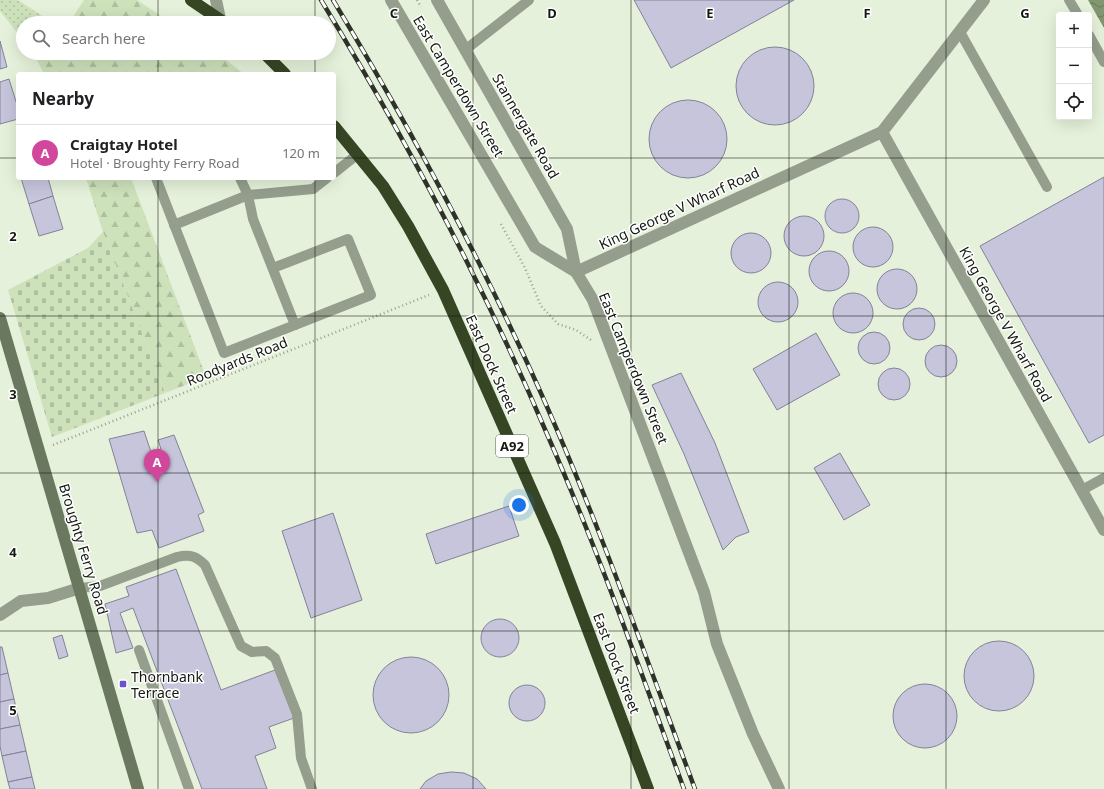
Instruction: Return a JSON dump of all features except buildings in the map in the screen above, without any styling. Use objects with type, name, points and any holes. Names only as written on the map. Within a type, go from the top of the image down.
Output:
[{"type":"highway","points":[[190,0],[215,16]]},
{"type":"highway","points":[[271,60],[283,72]]},
{"type":"highway","name":"East Dock Street","points":[[336,128],[383,186],[408,226],[442,290],[555,543],[648,789]]},
{"type":"street","points":[[216,0],[221,16]]},
{"type":"street","name":"East Camperdown Street","points":[[391,0],[535,247],[576,272],[593,300],[617,359],[704,592],[717,644],[753,734],[779,789]]},
{"type":"street","name":"Stannergate Road","points":[[437,0],[567,229],[576,272]]},
{"type":"street","name":"King George V Wharf Road","points":[[576,272],[882,132],[984,0]]},
{"type":"street","name":"King George V Wharf Road","points":[[882,132],[1104,530]]},
{"type":"street","name":"Broughty Ferry Road","points":[[0,318],[138,789]]},
{"type":"street","points":[[0,615],[21,601],[48,598],[80,588]]},
{"type":"lane","points":[[465,50],[529,0]]},
{"type":"lane","points":[[1069,0],[1076,12]]},
{"type":"lane","points":[[960,32],[1047,187]]},
{"type":"lane","points":[[1092,40],[1104,62]]},
{"type":"lane","points":[[336,171],[358,154]]},
{"type":"lane","points":[[157,180],[224,354],[371,295],[348,239],[273,268]]},
{"type":"lane","points":[[241,180],[248,195],[254,219],[295,325]]},
{"type":"lane","points":[[174,225],[248,195],[313,189],[324,180]]},
{"type":"lane","points":[[1082,490],[1104,478]]},
{"type":"lane","points":[[80,588],[100,586],[177,557],[188,555],[198,558],[205,565],[241,646],[252,652],[266,651],[275,658],[297,714],[301,758],[312,789]]},
{"type":"lane","points":[[139,650],[189,789]]},
{"type":"path","points":[[500,222],[525,268],[541,306],[558,324],[576,330],[617,359]]},
{"type":"path","name":"Roodyards Road","points":[[38,451],[442,290]]},
{"type":"green space","points":[[0,0],[18,0],[42,16],[16,16],[16,31],[0,11]]},
{"type":"green space","points":[[84,0],[137,0],[161,16],[74,16]]},
{"type":"green space","points":[[37,60],[226,60],[241,72],[43,72]]},
{"type":"green space","points":[[87,180],[132,180],[206,377],[165,393],[103,232]]},
{"type":"green space","points":[[103,232],[165,393],[52,437],[8,290],[88,248]]},
{"type":"water","points":[[1088,0],[1104,0],[1104,28]]},
{"type":"railway","points":[[321,0],[331,16]]},
{"type":"railway","points":[[333,0],[385,88],[434,176],[481,266],[525,358],[549,411],[593,518],[635,626],[695,789]]},
{"type":"railway","points":[[336,25],[413,159],[497,322],[584,522],[684,789]]},
{"type":"place","name":"Craigtay Hotel","points":[[157,482]]},
{"type":"place","name":"Thornbank Terrace","points":[[123,684]]}]
